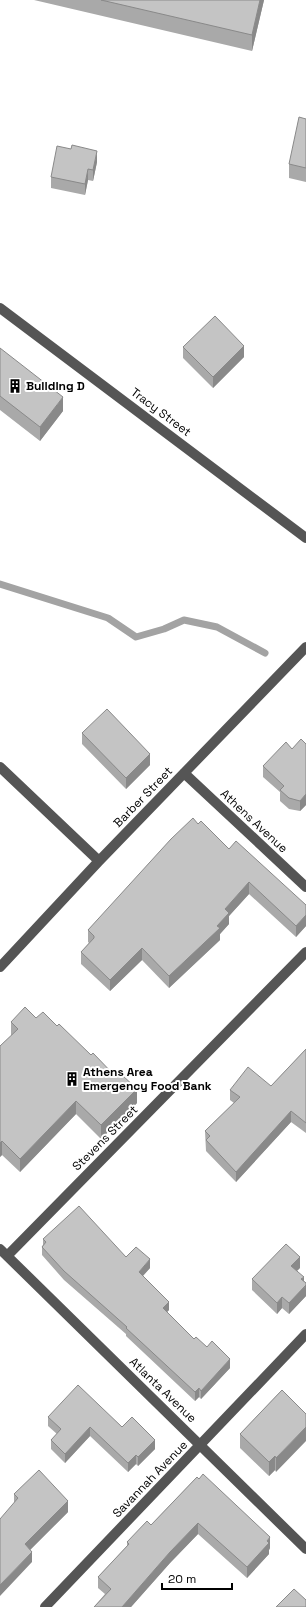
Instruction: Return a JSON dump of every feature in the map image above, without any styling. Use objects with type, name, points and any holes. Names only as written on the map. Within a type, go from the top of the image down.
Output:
[{"type":"street","name":"Tracy Street","points":[[0,308],[306,538]]},
{"type":"street","name":"Barber Street","points":[[0,967],[99,861],[306,647]]},
{"type":"street","points":[[0,767],[99,861]]},
{"type":"street","name":"Athens Avenue","points":[[184,773],[306,887]]},
{"type":"street","name":"Stevens Street","points":[[4,1253],[306,952]]},
{"type":"street","name":"Atlanta Avenue","points":[[4,1253],[306,1549]]},
{"type":"street","name":"Savannah Avenue","points":[[45,1607],[306,1334]]},
{"type":"building","points":[[101,0],[260,0],[252,35]]},
{"type":"building","points":[[299,117],[306,119],[306,168],[289,164]]},
{"type":"building","points":[[72,145],[97,151],[93,170],[88,169],[85,184],[51,177],[57,146],[71,149]]},
{"type":"building","points":[[215,316],[244,346],[213,377],[183,347]]},
{"type":"building","name":"Building D","points":[[0,348],[63,397],[40,427],[0,396]]},
{"type":"building","points":[[107,709],[150,754],[126,778],[82,733]]},
{"type":"building","points":[[301,739],[306,744],[306,794],[300,801],[289,798],[280,790],[284,786],[263,766],[286,742],[292,749]]},
{"type":"building","points":[[193,818],[198,824],[201,821],[229,849],[236,841],[306,905],[306,915],[296,926],[249,882],[225,909],[229,913],[217,926],[220,928],[169,976],[142,948],[110,980],[81,952],[94,938],[88,930],[171,839]]},
{"type":"building","points":[[25,1007],[36,1018],[43,1012],[57,1026],[59,1024],[91,1055],[93,1053],[117,1078],[121,1074],[137,1089],[101,1125],[76,1101],[20,1159],[2,1141],[0,1143],[0,1046],[18,1029],[11,1022]]},
{"type":"building","points":[[306,1049],[306,1123],[291,1111],[236,1172],[206,1140],[210,1136],[205,1131],[240,1097],[230,1090],[248,1067],[271,1086]]},
{"type":"building","points":[[79,1206],[126,1257],[136,1247],[150,1259],[139,1272],[169,1302],[163,1308],[194,1339],[196,1337],[207,1347],[212,1341],[230,1359],[201,1391],[199,1388],[195,1392],[126,1328],[127,1327],[64,1271],[42,1247],[46,1242],[43,1239]]},
{"type":"building","points":[[286,1244],[300,1257],[291,1266],[304,1277],[301,1279],[306,1283],[306,1285],[289,1303],[282,1297],[277,1303],[252,1279]]},
{"type":"building","points":[[78,1385],[122,1427],[132,1417],[155,1440],[138,1457],[136,1455],[128,1463],[90,1427],[65,1454],[51,1440],[61,1429],[48,1417]]},
{"type":"building","points":[[282,1390],[306,1414],[306,1427],[276,1458],[275,1456],[269,1462],[240,1434]]},
{"type":"building","points":[[39,1470],[68,1501],[25,1544],[32,1552],[0,1585],[0,1519],[18,1498],[14,1494]]},
{"type":"building","points":[[203,1474],[270,1537],[267,1541],[269,1543],[247,1567],[198,1523],[170,1552],[122,1607],[94,1607],[111,1589],[98,1577],[129,1544],[127,1542],[147,1521],[151,1525],[197,1477],[199,1479]]},
{"type":"building","points":[[294,1589],[306,1600],[306,1607],[276,1607]]},
{"type":"waterway","points":[[0,584],[108,618],[136,637],[164,629],[184,620],[217,627],[265,653]]},
{"type":"place","name":"Building D","points":[[15,386]]},
{"type":"place","name":"Athens Area Emergency Food Bank","points":[[72,1079]]}]
